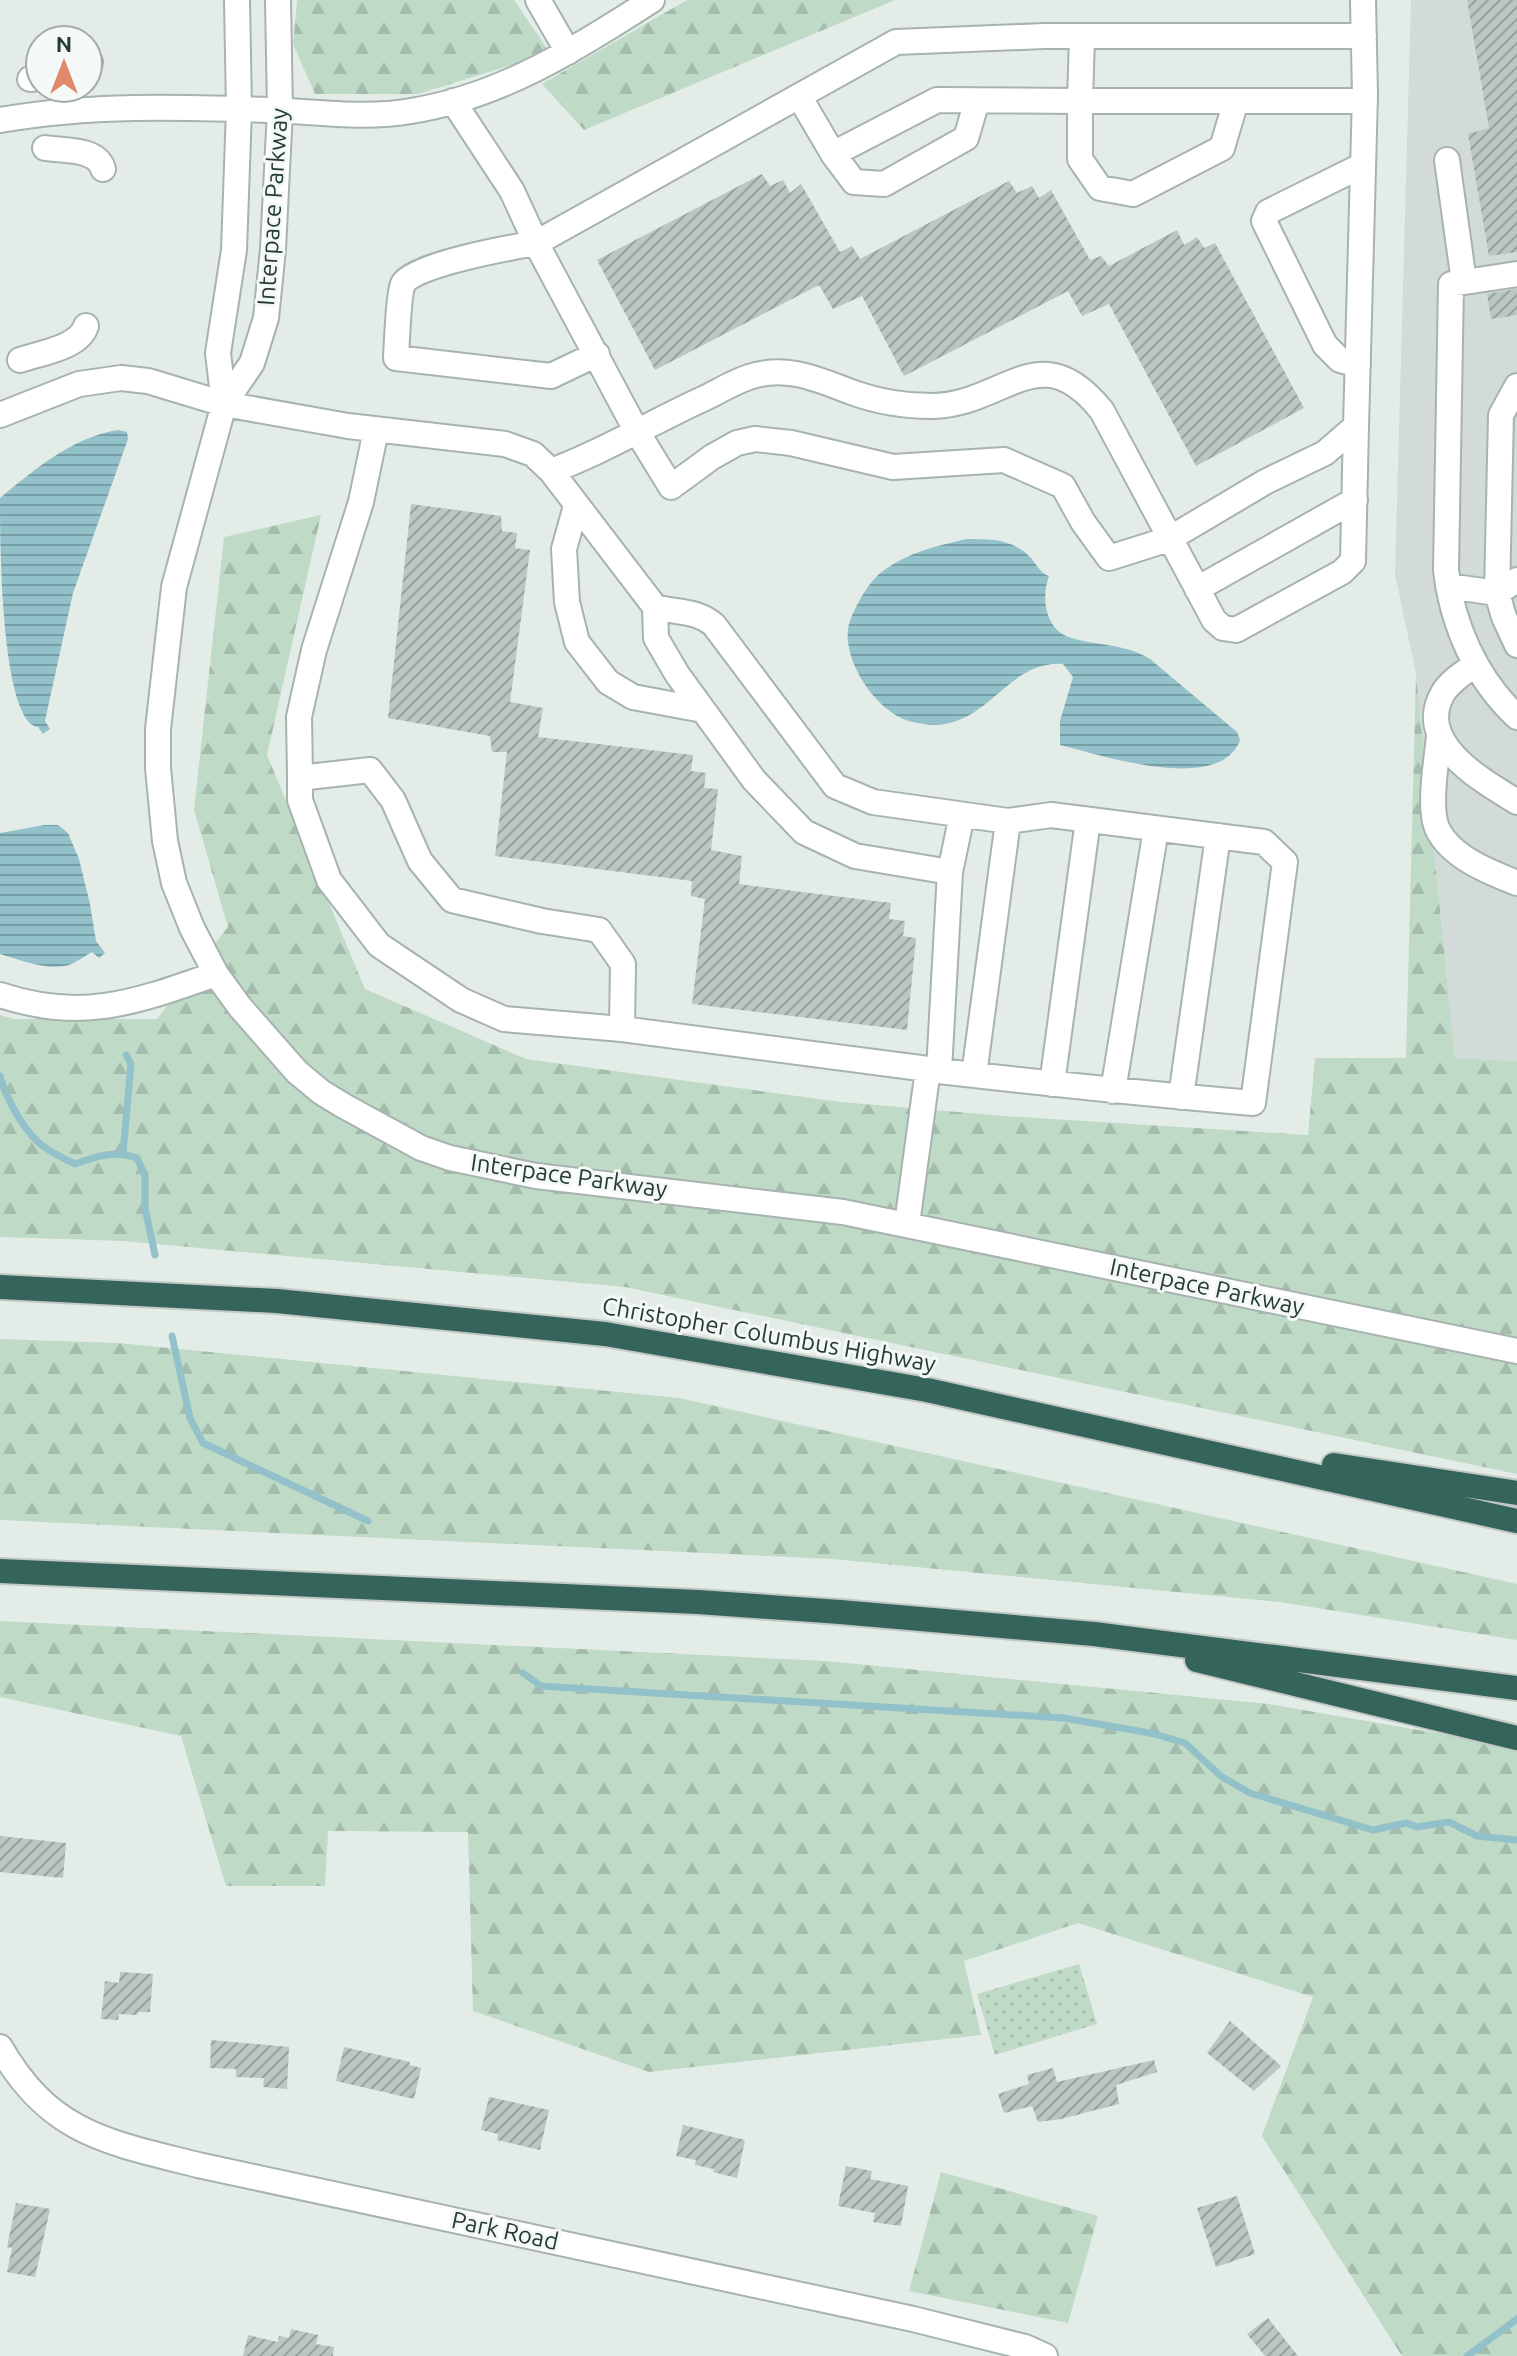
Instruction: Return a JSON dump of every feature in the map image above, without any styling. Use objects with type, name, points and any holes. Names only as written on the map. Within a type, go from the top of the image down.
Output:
[{"type":"highway","name":"Christopher Columbus Highway","points":[[0,1287],[277,1301],[605,1334],[927,1390],[1517,1521]]},
{"type":"highway","points":[[1096,1429],[1517,1493]]},
{"type":"highway","points":[[0,1571],[698,1602],[1094,1634],[1517,1688]]},
{"type":"highway","points":[[1094,1634],[1517,1738]]},
{"type":"street","name":"Interpace Parkway","points":[[224,404],[218,353],[234,250],[239,109],[237,0]]},
{"type":"street","name":"Interpace Parkway","points":[[278,0],[280,110],[266,318],[252,363],[224,404],[174,587],[158,729],[158,768],[165,841],[174,883],[192,928],[216,974],[240,1007],[309,1082],[344,1106],[421,1148],[450,1158],[536,1176],[843,1212],[1517,1351]]},
{"type":"street","points":[[538,0],[568,52]]},
{"type":"street","points":[[0,120],[103,107],[342,114],[411,112],[477,95],[551,62],[652,0]]},
{"type":"street","points":[[551,471],[749,376],[797,372],[880,400],[935,406],[976,398],[1025,377],[1043,373],[1064,378],[1076,385],[1102,411],[1214,620],[1223,628],[1236,630],[1329,580],[1353,561],[1365,101],[1363,0]]},
{"type":"street","points":[[597,354],[551,376],[396,358],[403,284],[412,274],[474,256],[536,243],[896,42],[1082,36],[1364,36]]},
{"type":"street","points":[[1082,36],[1080,159],[1100,188],[1133,194],[1222,148],[1236,101]]},
{"type":"street","points":[[799,96],[833,154],[854,182],[884,184],[966,138],[977,101]]},
{"type":"street","points":[[833,154],[937,100],[1365,101]]},
{"type":"street","points":[[453,101],[512,191],[536,243],[636,430],[671,487],[712,457],[737,443],[755,439],[791,443],[893,467],[1004,460],[1063,486],[1083,522],[1109,558],[1169,539],[1265,482],[1325,453],[1356,426]]},
{"type":"street","points":[[45,148],[94,155],[101,160],[103,169]]},
{"type":"street","points":[[1447,160],[1464,282]]},
{"type":"street","points":[[1358,365],[1340,360],[1325,345],[1264,221],[1268,212],[1363,165]]},
{"type":"street","points":[[1517,274],[1451,284],[1448,586],[1453,612],[1476,664],[1494,693],[1517,717]]},
{"type":"street","points":[[20,360],[75,341],[83,335],[86,326]]},
{"type":"street","points":[[0,415],[79,384],[121,378],[148,381],[224,404],[376,430],[505,444],[533,454],[551,471],[655,607],[656,638],[677,674],[754,780],[804,832],[855,856],[950,872]]},
{"type":"street","points":[[1517,386],[1501,415],[1507,587],[1504,617],[1517,645]]},
{"type":"street","points":[[376,430],[361,502],[314,650],[299,717],[300,800],[329,880],[379,945],[461,1000],[504,1019],[622,1029],[1113,1091],[1253,1103],[1285,862],[1264,842],[1051,815],[1008,821],[873,802],[835,786],[714,625],[701,614],[655,607]]},
{"type":"street","points":[[1197,589],[1355,500]]},
{"type":"street","points":[[576,506],[564,549],[567,602],[577,642],[608,682],[633,697],[703,710]]},
{"type":"street","points":[[1448,586],[1507,587]]},
{"type":"street","points":[[1476,664],[1448,685],[1437,708],[1439,735],[1434,813],[1437,827],[1446,842],[1459,854],[1517,883]]},
{"type":"street","points":[[1439,735],[1455,758],[1517,802]]},
{"type":"street","points":[[300,774],[308,777],[370,770],[393,800],[420,861],[452,900],[542,921],[599,930],[623,964],[622,1029]]},
{"type":"street","points":[[907,1224],[933,1070],[950,872],[962,815]]},
{"type":"street","points":[[1052,1084],[1088,820]]},
{"type":"street","points":[[974,1075],[1008,821]]},
{"type":"street","points":[[1113,1091],[1156,829]]},
{"type":"street","points":[[1181,1097],[1218,836]]},
{"type":"street","points":[[0,995],[67,1008],[104,1008],[141,1000],[216,974]]},
{"type":"street","name":"Park Road","points":[[0,2047],[35,2098],[54,2113],[90,2134],[128,2147],[198,2165],[913,2319],[1025,2347],[1045,2356]]},
{"type":"shaded area","points":[[1411,0],[1517,0],[1517,1061],[1455,1058],[1416,674],[1395,574]]},
{"type":"green space","points":[[297,0],[514,0],[550,53],[418,94],[315,94],[293,44]]},
{"type":"green space","points":[[687,0],[895,0],[584,130],[542,84]]},
{"type":"green space","points":[[321,515],[267,755],[365,989],[526,1059],[841,1102],[1004,1116],[1308,1135],[1315,1058],[1406,1058],[1416,674],[1455,1058],[1517,1061],[1517,1474],[625,1287],[123,1241],[0,1237],[0,1015],[14,1019],[157,1019],[228,927],[194,810],[224,537]]},
{"type":"green space","points":[[0,1339],[118,1343],[679,1398],[1517,1584],[1517,1640],[1280,1602],[833,1559],[0,1520]]},
{"type":"green space","points":[[0,1621],[826,1661],[1269,1704],[1517,1747],[1517,2356],[1402,2356],[1262,2136],[1313,1997],[1078,1923],[964,1961],[981,2035],[649,2072],[473,2011],[468,1832],[328,1831],[325,1886],[226,1886],[181,1736],[0,1697]]},
{"type":"green space","points":[[1079,1964],[1097,2024],[995,2055],[977,1994]]},
{"type":"green space","points":[[941,2172],[1098,2216],[1068,2323],[909,2291]]},
{"type":"water","points":[[118,430],[127,432],[128,439],[73,593],[45,721],[50,729],[43,734],[25,717],[9,662],[2,585],[0,498],[70,447]]},
{"type":"water","points":[[967,539],[1002,541],[1024,552],[1049,576],[1045,602],[1050,620],[1061,633],[1079,640],[1119,647],[1150,659],[1237,732],[1240,740],[1228,756],[1209,765],[1158,767],[1060,745],[1060,721],[1073,677],[1063,664],[1041,666],[1023,674],[975,712],[957,721],[935,725],[909,721],[885,708],[865,684],[851,657],[848,630],[855,609],[873,580],[887,568],[919,552]]},
{"type":"water","points":[[58,825],[68,833],[79,859],[96,941],[105,953],[99,958],[92,952],[69,965],[52,967],[0,954],[0,833]]},
{"type":"building","points":[[1467,0],[1517,0],[1517,252],[1489,256],[1468,134],[1489,128]]},
{"type":"building","points":[[762,174],[770,186],[783,180],[790,193],[801,184],[840,252],[852,246],[860,259],[1009,181],[1017,193],[1032,186],[1039,198],[1051,190],[1090,260],[1101,256],[1109,266],[1177,230],[1184,245],[1197,237],[1204,248],[1215,243],[1304,408],[1196,466],[1109,304],[1082,316],[1068,291],[904,376],[862,296],[833,309],[819,285],[655,370],[597,260]]},
{"type":"building","points":[[1517,289],[1517,315],[1491,319],[1487,294]]},
{"type":"building","points":[[411,504],[501,516],[502,531],[517,533],[515,548],[530,550],[510,702],[543,708],[538,737],[693,755],[691,771],[706,773],[704,788],[718,789],[711,850],[742,856],[739,884],[891,903],[889,919],[905,921],[903,936],[916,938],[907,1030],[692,1004],[705,899],[691,896],[692,881],[495,856],[507,752],[492,752],[490,736],[388,718]]},
{"type":"building","points":[[0,1836],[66,1843],[63,1878],[0,1872]]},
{"type":"building","points":[[120,1972],[153,1974],[150,2012],[119,2014],[118,2020],[101,2019],[105,1981],[119,1983]]},
{"type":"building","points":[[1230,2021],[1281,2066],[1254,2091],[1207,2053]]},
{"type":"building","points":[[211,2040],[289,2047],[287,2089],[263,2087],[264,2078],[236,2077],[236,2069],[210,2068]]},
{"type":"building","points":[[344,2047],[410,2062],[409,2065],[421,2068],[414,2099],[336,2081]]},
{"type":"building","points":[[1154,2060],[1157,2072],[1116,2085],[1119,2104],[1061,2119],[1038,2122],[1032,2106],[1004,2113],[998,2094],[1029,2084],[1027,2075],[1053,2068],[1057,2082]]},
{"type":"building","points":[[489,2097],[549,2110],[540,2150],[497,2140],[498,2134],[481,2130]]},
{"type":"building","points":[[683,2125],[745,2140],[737,2178],[695,2165],[696,2160],[676,2156]]},
{"type":"building","points":[[846,2166],[872,2171],[870,2179],[908,2186],[901,2226],[873,2222],[875,2213],[838,2206]]},
{"type":"building","points":[[1237,2196],[1255,2254],[1216,2267],[1197,2208]]},
{"type":"building","points":[[16,2203],[50,2209],[35,2277],[7,2272],[12,2248],[7,2247]]},
{"type":"building","points":[[1268,2318],[1298,2356],[1265,2356],[1247,2334]]},
{"type":"building","points":[[291,2329],[318,2335],[316,2344],[334,2347],[333,2356],[243,2356],[248,2335],[278,2342],[279,2336],[289,2338]]},
{"type":"waterway","points":[[123,1153],[131,1064],[126,1055]]},
{"type":"waterway","points":[[0,1076],[20,1120],[31,1135],[50,1151],[75,1164],[113,1154],[137,1158],[145,1176],[145,1208],[155,1255]]},
{"type":"waterway","points":[[172,1336],[190,1418],[203,1443],[368,1521]]},
{"type":"waterway","points":[[523,1673],[541,1686],[1064,1718],[1155,1734],[1185,1743],[1222,1777],[1250,1793],[1373,1830],[1406,1823],[1417,1827],[1449,1822],[1477,1836],[1517,1840]]},
{"type":"waterway","points":[[1467,2356],[1517,2319]]}]
